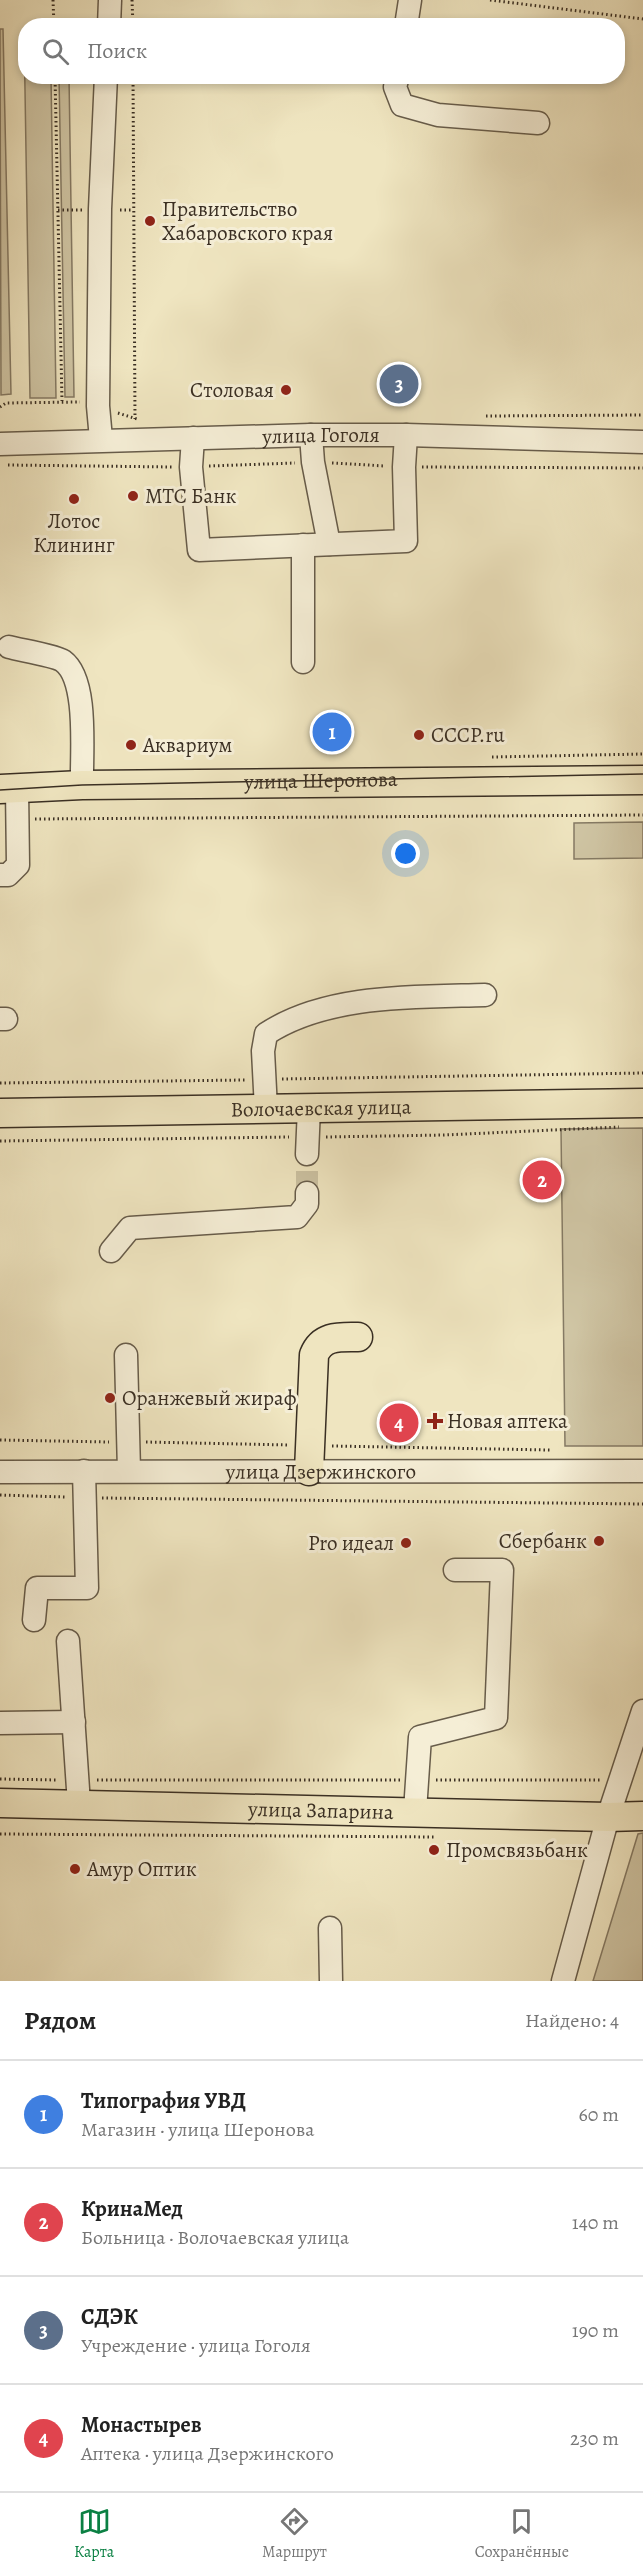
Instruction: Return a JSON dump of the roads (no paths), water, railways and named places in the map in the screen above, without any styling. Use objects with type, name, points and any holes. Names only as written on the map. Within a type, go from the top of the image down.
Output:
[{"type":"main road","name":"улица Шеронова","points":[[8,789],[82,785],[643,780]]},
{"type":"main road","name":"Волочаевская улица","points":[[0,1113],[643,1103]]},
{"type":"main road","points":[[309,1471],[314,1355],[320,1344],[327,1339],[358,1336]]},
{"type":"main road","name":"улица Запарина","points":[[0,1803],[78,1792],[415,1811],[643,1816]]},
{"type":"street","points":[[109,18],[110,0]]},
{"type":"street","points":[[407,18],[410,0]]},
{"type":"street","points":[[101,439],[98,406],[100,209],[106,84]]},
{"type":"street","points":[[396,84],[402,105],[438,115],[538,123]]},
{"type":"street","points":[[311,435],[313,462],[329,544]]},
{"type":"street","name":"улица Гоголя","points":[[0,444],[101,439],[311,435],[406,435],[643,442]]},
{"type":"street","points":[[182,438],[191,467],[199,550],[406,541],[404,467],[406,435]]},
{"type":"street","points":[[303,545],[303,662]]},
{"type":"street","points":[[9,647],[62,660],[76,677],[80,699],[82,785]]},
{"type":"street","points":[[0,875],[8,875],[18,866],[17,819],[8,789]]},
{"type":"street","points":[[266,1109],[263,1051],[266,1034],[283,1023],[351,1002],[485,995]]},
{"type":"street","points":[[307,1154],[309,1108]]},
{"type":"street","points":[[111,1251],[130,1228],[297,1217],[307,1204],[307,1193]]},
{"type":"street","points":[[126,1355],[129,1471]]},
{"type":"street","points":[[34,1620],[37,1588],[87,1588],[84,1471]]},
{"type":"street","name":"улица Дзержинского","points":[[0,1472],[643,1471]]},
{"type":"street","points":[[415,1811],[420,1737],[496,1718],[502,1570],[455,1570]]},
{"type":"street","points":[[68,1641],[78,1792]]},
{"type":"street","points":[[563,1981],[608,1817],[643,1711]]},
{"type":"street","points":[[0,1723],[74,1722]]},
{"type":"street","points":[[330,1928],[331,1981]]},
{"type":"tunnel","points":[[307,1154],[307,1193]]},
{"type":"tram line","points":[[0,790],[82,785],[643,774]]},
{"type":"place","name":"Правительство Хабаровского края","points":[[150,221]]},
{"type":"place","name":"СДЭК","points":[[399,384]]},
{"type":"place","name":"Столовая","points":[[286,390]]},
{"type":"place","name":"МТС Банк","points":[[133,496]]},
{"type":"place","name":"Лотос Клининг","points":[[74,499]]},
{"type":"place","name":"Типография УВД","points":[[332,732]]},
{"type":"place","name":"СССР.ru","points":[[419,735]]},
{"type":"place","name":"Аквариум","points":[[131,745]]},
{"type":"place","name":"КринаМед","points":[[542,1180]]},
{"type":"place","name":"Оранжевый жираф","points":[[110,1398]]},
{"type":"place","name":"Новая аптека","points":[[435,1421]]},
{"type":"place","name":"Монастырев","points":[[399,1423]]},
{"type":"place","name":"Сбербанк","points":[[599,1541]]},
{"type":"place","name":"Pro идеал","points":[[406,1543]]},
{"type":"place","name":"Промсвязьбанк","points":[[434,1850]]},
{"type":"place","name":"Амур Оптик","points":[[75,1869]]}]
